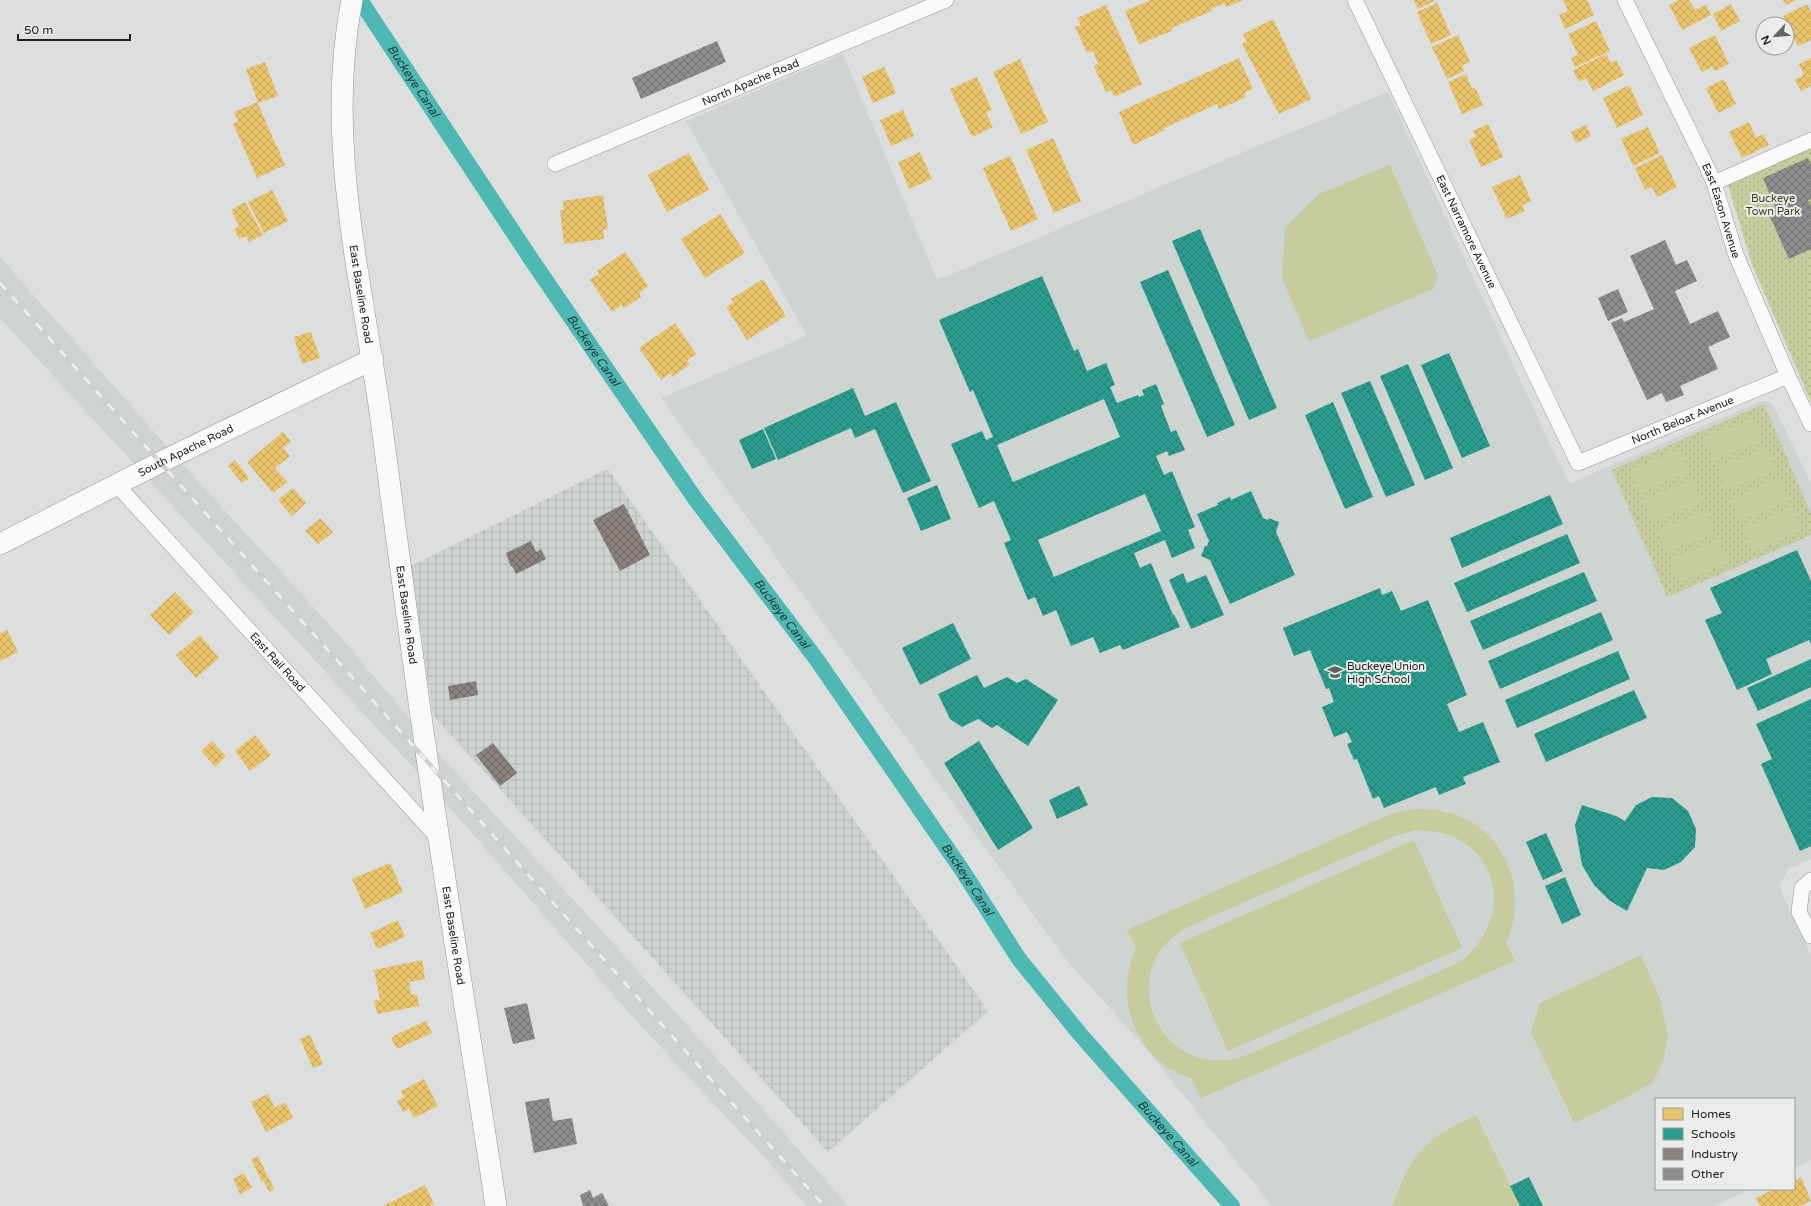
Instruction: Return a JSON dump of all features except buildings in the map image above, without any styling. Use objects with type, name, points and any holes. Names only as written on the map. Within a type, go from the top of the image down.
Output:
[{"type":"main road","name":"East Baseline Road","points":[[352,0],[348,22],[342,102],[346,195],[373,359],[438,838],[496,1206]]},
{"type":"main road","name":"South Apache Road","points":[[0,544],[373,359]]},
{"type":"street","name":"North Apache Road","points":[[555,164],[946,0]]},
{"type":"street","name":"East Narramore Avenue","points":[[1355,0],[1578,463]]},
{"type":"street","name":"East Eason Avenue","points":[[1626,0],[1714,183],[1736,255],[1788,376],[1811,424]]},
{"type":"street","points":[[1714,183],[1811,140]]},
{"type":"street","name":"North Beloat Avenue","points":[[1578,463],[1788,376]]},
{"type":"street","name":"East Rail Road","points":[[117,485],[438,838]]},
{"type":"street","points":[[1807,884],[1799,912],[1811,936]]},
{"type":"shaded area","name":"Buckeye Union High School","points":[[843,54],[937,280],[1388,92],[1555,455],[1570,483],[1759,402],[1770,402],[1774,407],[1811,483],[1811,859],[1788,869],[1780,885],[1783,896],[1811,955],[1811,1160],[1795,1168],[1795,1098],[1655,1098],[1655,1190],[1748,1190],[1714,1206],[1272,1206],[1148,1051],[1064,957],[661,398],[807,336],[686,121]]},
{"type":"shaded area","points":[[0,257],[186,468],[339,635],[439,754],[583,910],[848,1206],[807,1206],[763,1156],[639,1024],[443,800],[0,318]]},
{"type":"shaded area","points":[[608,469],[988,1011],[828,1152],[433,715],[411,566]]},
{"type":"green space","name":"Buckeye Town Park","points":[[1811,147],[1811,402],[1753,267],[1727,182]]},
{"type":"green space","points":[[1390,165],[1438,276],[1433,289],[1309,341],[1282,278],[1285,228],[1319,194]]},
{"type":"green space","points":[[1764,404],[1811,514],[1811,535],[1667,597],[1612,470]]},
{"type":"green space","points":[[1754,418],[1763,440],[1714,461],[1704,438]]},
{"type":"green space","points":[[1767,447],[1776,470],[1726,491],[1717,468]]},
{"type":"green space","points":[[1680,449],[1689,472],[1640,493],[1630,470]]},
{"type":"green space","points":[[1779,478],[1789,500],[1740,521],[1731,499]]},
{"type":"green space","points":[[1693,479],[1702,502],[1652,523],[1643,500]]},
{"type":"green space","points":[[1792,507],[1802,530],[1753,552],[1743,528]]},
{"type":"green space","points":[[1705,509],[1715,532],[1666,553],[1657,531]]},
{"type":"green space","points":[[1718,539],[1728,562],[1679,583],[1669,560]]},
{"type":"green space","points":[[1429,809],[1456,815],[1482,830],[1495,842],[1511,873],[1514,890],[1515,908],[1512,925],[1506,942],[1515,961],[1201,1098],[1192,1080],[1194,1079],[1174,1071],[1158,1060],[1145,1045],[1135,1028],[1129,1009],[1127,989],[1129,969],[1136,949],[1127,930],[1391,814],[1405,810]],"holes":[[[1417,830],[1445,834],[1456,838],[1477,854],[1487,869],[1493,886],[1494,903],[1490,921],[1483,937],[1471,952],[1456,964],[1247,1055],[1216,1060],[1190,1054],[1169,1039],[1155,1018],[1149,994],[1152,969],[1164,946],[1188,927],[1395,836]]]},
{"type":"green space","points":[[1414,840],[1462,948],[1228,1051],[1180,943]]},
{"type":"green space","points":[[1641,955],[1660,999],[1668,1036],[1663,1062],[1652,1083],[1616,1103],[1574,1123],[1531,1032],[1540,1003]]},
{"type":"green space","points":[[1476,1115],[1521,1206],[1392,1206],[1407,1171],[1415,1158],[1426,1146],[1446,1130]]},
{"type":"waterway","name":"Buckeye Canal","points":[[360,0],[531,259],[696,500],[817,660],[962,870],[1019,959],[1079,1033],[1232,1206]]},
{"type":"railway","points":[[0,283],[824,1206]]},
{"type":"place","name":"Buckeye Union High School","points":[[1335,672]]}]
